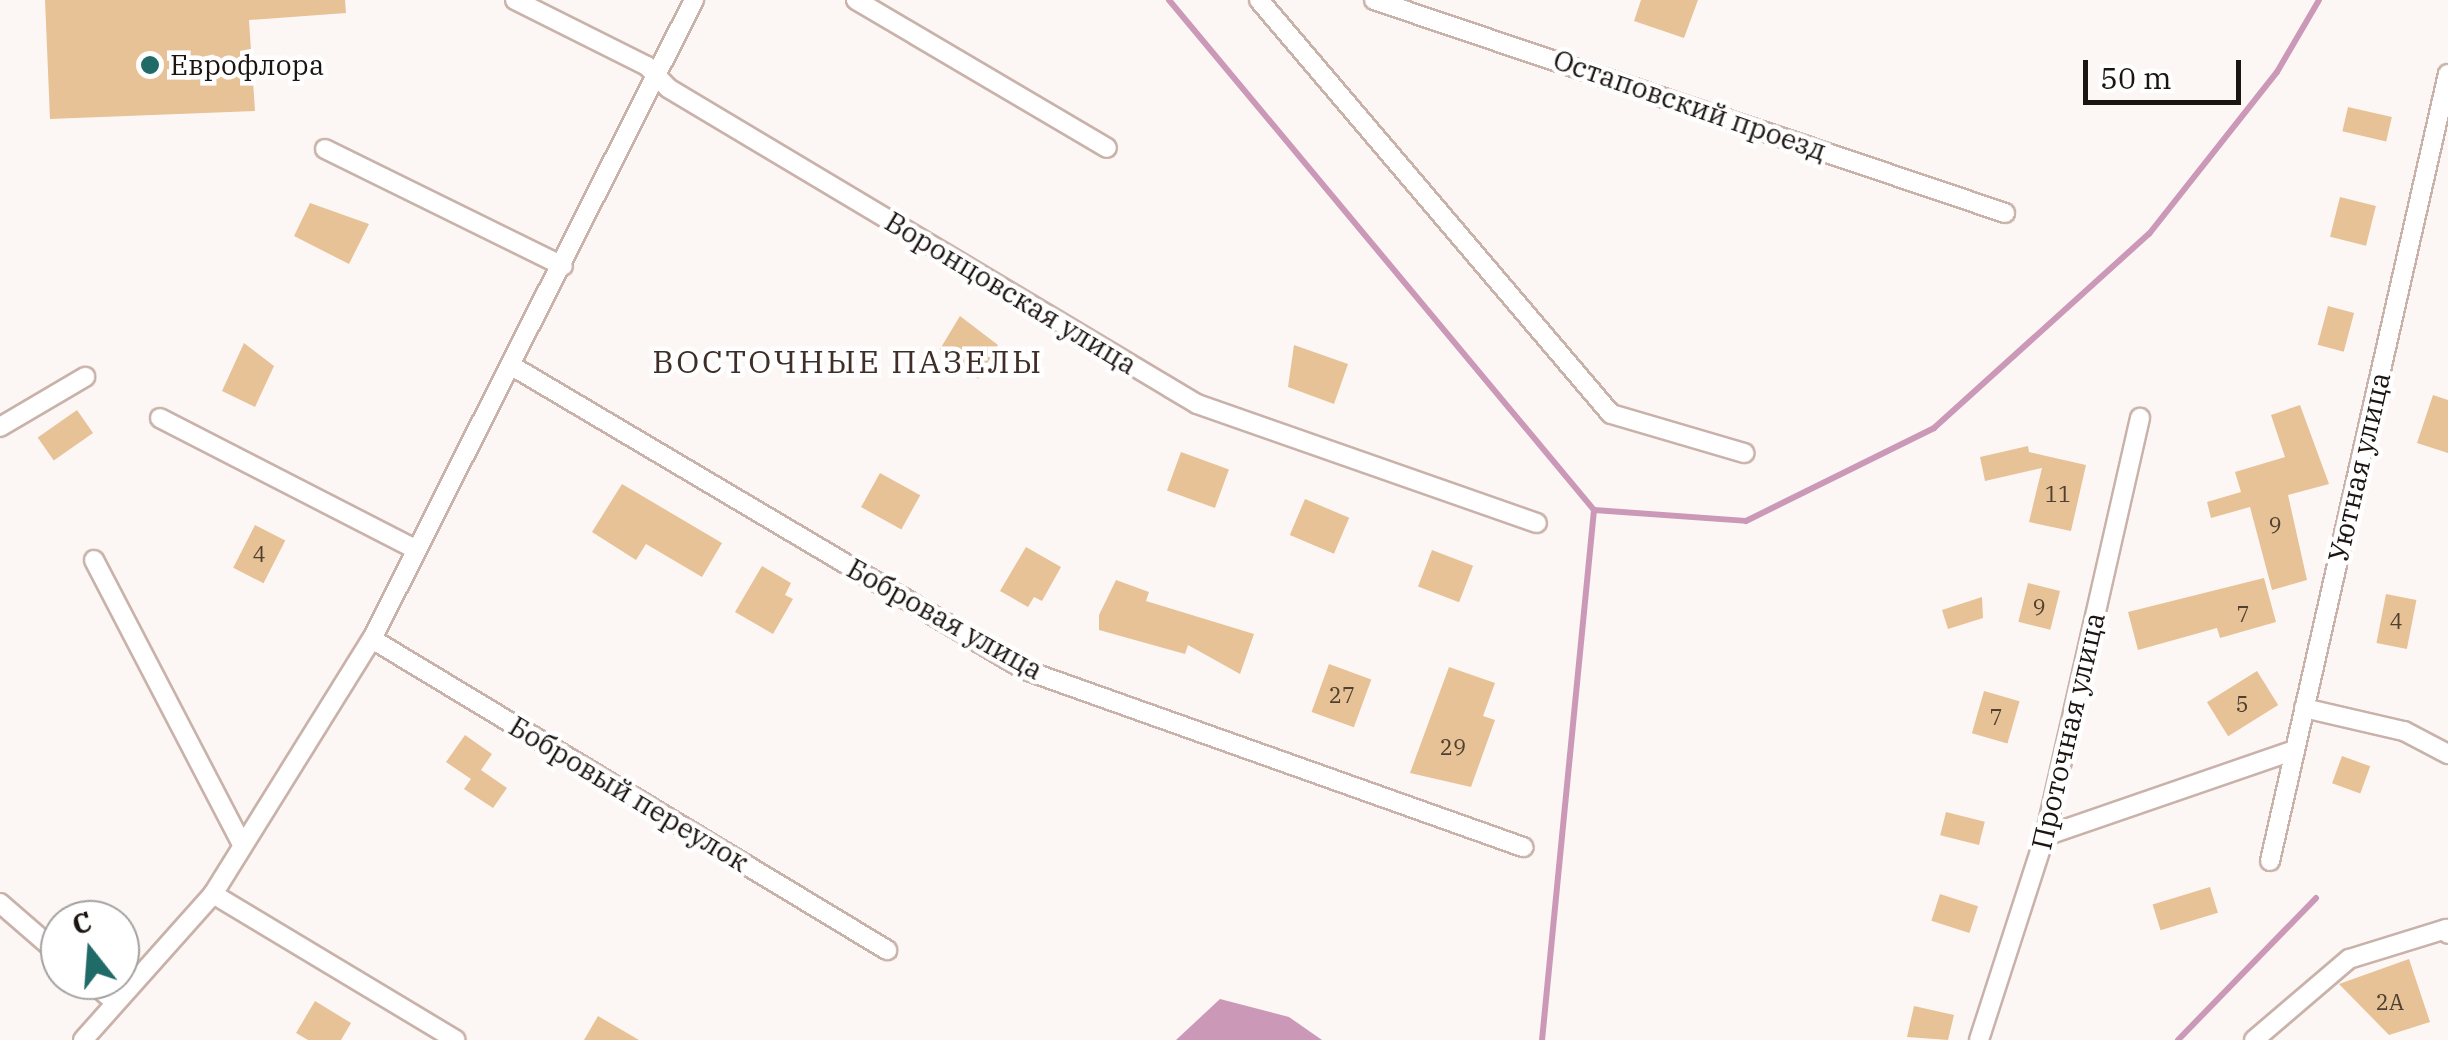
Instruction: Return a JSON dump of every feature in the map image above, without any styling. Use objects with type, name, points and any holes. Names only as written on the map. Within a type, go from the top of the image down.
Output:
[{"type":"street","name":"Воронцовская улица","points":[[515,0],[654,73],[668,88],[1197,404],[1538,524]]},
{"type":"street","points":[[83,1040],[213,894],[372,639],[694,0]]},
{"type":"street","points":[[856,0],[1107,148]]},
{"type":"street","points":[[1259,0],[1611,414],[1744,452]]},
{"type":"street","name":"Остаповский проезд","points":[[1374,0],[2005,212]]},
{"type":"street","name":"Уютная улица","points":[[2270,861],[2440,152],[2448,74]]},
{"type":"street","points":[[325,149],[563,266]]},
{"type":"street","name":"Бобровая улица","points":[[512,366],[1025,670],[1522,846]]},
{"type":"street","points":[[0,428],[23,409],[85,376]]},
{"type":"street","points":[[160,418],[415,549]]},
{"type":"street","name":"Проточная улица","points":[[1980,1040],[2045,836],[2140,418]]},
{"type":"street","points":[[94,560],[243,846]]},
{"type":"street","name":"Бобровый переулок","points":[[372,639],[887,950]]},
{"type":"street","points":[[2304,708],[2404,731],[2448,754]]},
{"type":"street","points":[[2045,836],[2295,750]]},
{"type":"street","points":[[213,894],[456,1040]]},
{"type":"street","points":[[0,903],[40,938]]},
{"type":"street","points":[[2254,1040],[2349,959],[2446,929],[2448,934]]},
{"type":"street","points":[[112,1000],[116,1003]]},
{"type":"shaded area","points":[[1220,999],[1289,1017],[1322,1040],[1176,1040]]},
{"type":"building","name":"Еврофлора","points":[[45,0],[345,0],[346,13],[249,20],[255,111],[50,119]]},
{"type":"building","points":[[1641,0],[1698,0],[1684,38],[1634,21]]},
{"type":"building","points":[[2348,107],[2392,117],[2386,141],[2342,131]]},
{"type":"building","points":[[2340,197],[2376,206],[2366,246],[2330,237]]},
{"type":"building","points":[[310,203],[369,224],[349,264],[294,236]]},
{"type":"building","points":[[2328,306],[2354,313],[2344,352],[2318,345]]},
{"type":"building","points":[[960,316],[998,345],[978,379],[940,349]]},
{"type":"building","points":[[244,343],[274,366],[255,407],[222,391]]},
{"type":"building","points":[[1294,345],[1348,364],[1334,404],[1288,387]]},
{"type":"building","points":[[2433,395],[2448,400],[2448,453],[2417,443]]},
{"type":"building","points":[[2300,405],[2329,484],[2288,495],[2307,580],[2272,590],[2250,507],[2211,518],[2207,502],[2241,492],[2235,472],[2285,457],[2271,415]]},
{"type":"building","points":[[77,410],[93,433],[54,460],[38,438]]},
{"type":"building","points":[[2028,446],[2029,452],[2086,465],[2071,531],[2029,522],[2042,468],[1985,481],[1980,457]]},
{"type":"building","points":[[1181,452],[1229,469],[1215,508],[1167,491]]},
{"type":"building","points":[[880,473],[920,495],[901,529],[861,507]]},
{"type":"building","points":[[622,484],[722,543],[702,577],[646,544],[636,560],[592,532]]},
{"type":"building","points":[[1305,499],[1349,518],[1334,554],[1290,535]]},
{"type":"building","points":[[255,525],[285,540],[264,583],[233,568]]},
{"type":"building","points":[[1026,547],[1061,567],[1042,601],[1034,597],[1028,607],[1000,591]]},
{"type":"building","points":[[1432,550],[1473,566],[1459,602],[1418,586]]},
{"type":"building","points":[[762,566],[791,583],[785,595],[793,599],[773,634],[735,612]]},
{"type":"building","points":[[2264,578],[2276,622],[2220,638],[2217,628],[2138,650],[2128,612]]},
{"type":"building","points":[[1116,580],[1149,592],[1146,601],[1254,634],[1240,674],[1188,645],[1185,654],[1099,630],[1099,615]]},
{"type":"building","points":[[2028,583],[2060,591],[2050,630],[2018,622]]},
{"type":"building","points":[[2386,594],[2416,600],[2407,649],[2376,643]]},
{"type":"building","points":[[1982,597],[1983,618],[1948,629],[1942,610]]},
{"type":"building","points":[[1329,664],[1371,679],[1354,727],[1312,712]]},
{"type":"building","points":[[1449,667],[1495,683],[1483,716],[1495,720],[1471,787],[1410,773]]},
{"type":"building","points":[[2257,671],[2278,705],[2228,736],[2207,702]]},
{"type":"building","points":[[1984,691],[2020,701],[2007,743],[1972,733]]},
{"type":"building","points":[[465,735],[492,754],[481,770],[507,788],[493,808],[464,789],[471,779],[446,762]]},
{"type":"building","points":[[2342,756],[2370,766],[2360,794],[2332,783]]},
{"type":"building","points":[[1946,812],[1985,822],[1979,845],[1940,835]]},
{"type":"building","points":[[2210,887],[2218,913],[2161,930],[2153,905]]},
{"type":"building","points":[[1940,894],[1978,906],[1969,933],[1931,921]]},
{"type":"building","points":[[2409,959],[2430,1022],[2389,1035],[2339,984]]},
{"type":"building","points":[[315,1001],[351,1023],[341,1040],[308,1040],[296,1033]]},
{"type":"building","points":[[1914,1006],[1954,1015],[1948,1040],[1907,1037]]},
{"type":"building","points":[[598,1016],[639,1040],[584,1040]]},
{"type":"waterway","points":[[1169,0],[1594,510],[1542,1040]]},
{"type":"waterway","points":[[1594,510],[1746,521],[1934,428],[2149,234],[2277,72],[2319,0]]},
{"type":"waterway","points":[[2178,1040],[2316,898]]},
{"type":"place","name":"Еврофлора","points":[[150,65]]},
{"type":"district","name":"ВОСТОЧНЫЕ ПАЗЕЛЫ","points":[[848,361]]}]
